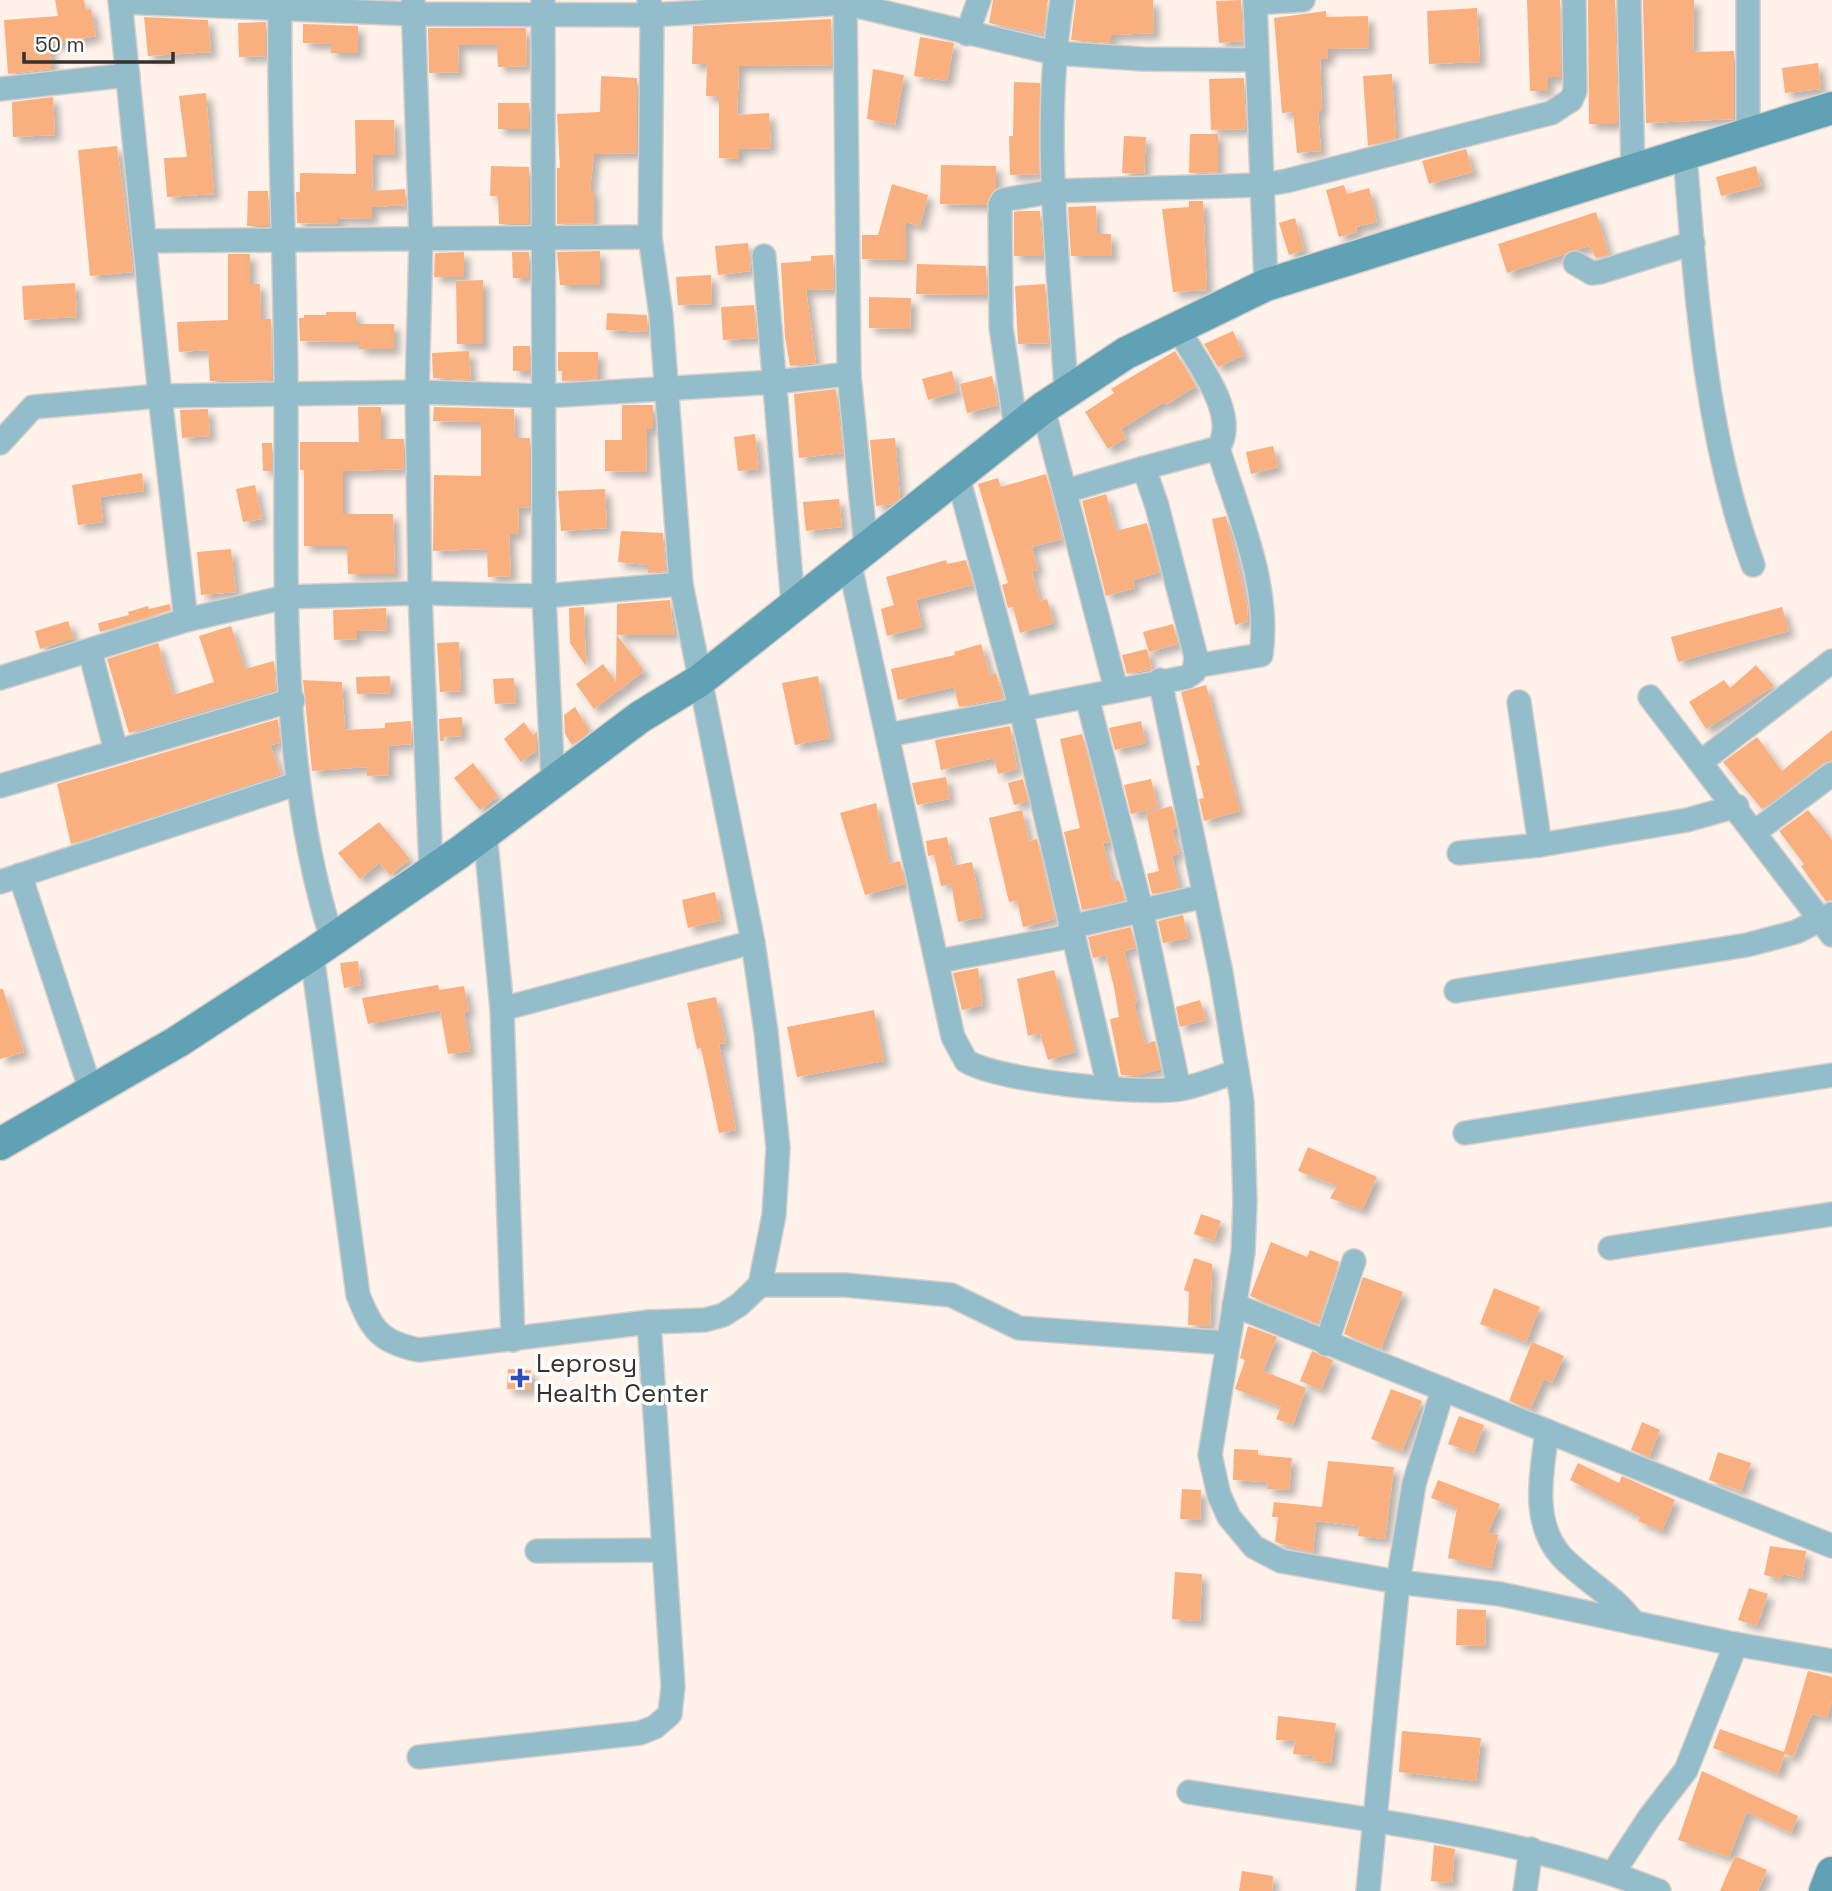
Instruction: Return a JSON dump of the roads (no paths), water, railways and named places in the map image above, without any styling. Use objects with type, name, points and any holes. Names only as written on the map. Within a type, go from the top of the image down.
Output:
[{"type":"street","points":[[967,34],[979,0]]},
{"type":"street","points":[[1062,0],[1054,53],[1054,399],[1066,491],[1116,689]]},
{"type":"street","points":[[1266,285],[1255,2],[1303,0]]},
{"type":"street","points":[[1016,429],[1001,327],[1000,205],[1008,197],[1055,191],[1261,184],[1323,173],[1551,113],[1563,106],[1575,91],[1574,0]]},
{"type":"street","points":[[1629,0],[1633,170]]},
{"type":"street","points":[[1748,0],[1748,136]]},
{"type":"street","points":[[186,620],[160,396],[120,1],[413,7],[651,8],[845,2],[967,34],[1054,53],[1122,58],[1256,60]]},
{"type":"street","points":[[845,2],[849,374],[857,555],[888,735],[939,961],[953,1037],[966,1061],[1000,1075],[1109,1088],[1179,1090],[1237,1071]]},
{"type":"street","points":[[280,5],[286,597],[296,784],[322,946],[358,1295],[370,1325],[394,1345],[419,1350],[649,1322],[705,1320],[723,1315],[739,1305],[760,1285],[774,1215],[778,1148],[753,942],[681,584],[662,315],[650,237],[651,8]]},
{"type":"street","points":[[413,7],[421,240],[416,392],[420,593],[431,871]]},
{"type":"street","points":[[543,7],[544,596],[553,783]]},
{"type":"street","points":[[0,89],[128,75]]},
{"type":"street","points":[[2,1135],[91,1091],[177,1042],[431,871],[640,718],[699,681],[1054,399],[1126,353],[1266,285],[1832,108]]},
{"type":"street","points":[[1685,155],[1711,396],[1732,510],[1753,565]]},
{"type":"street","points":[[145,241],[284,242],[650,237]]},
{"type":"street","points":[[1575,263],[1592,273],[1600,272],[1693,243]]},
{"type":"street","points":[[764,256],[793,604]]},
{"type":"street","points":[[1177,327],[1226,417],[1227,430],[1218,448],[1258,580],[1263,640],[1261,656],[1195,666]]},
{"type":"street","points":[[0,443],[33,407],[160,396],[416,392],[545,396],[774,382],[849,374]]},
{"type":"street","points":[[1066,491],[1218,448]]},
{"type":"street","points":[[888,735],[1186,677],[1194,672],[1196,657],[1161,519],[1144,468]]},
{"type":"street","points":[[958,477],[1021,710],[1109,1088]]},
{"type":"street","points":[[0,678],[186,620],[286,597],[420,593],[544,596],[681,584]]},
{"type":"street","points":[[90,651],[116,751]]},
{"type":"street","points":[[1702,761],[1832,661]]},
{"type":"street","points":[[1160,680],[1205,896],[1242,1101],[1245,1202],[1243,1253],[1210,1455],[1219,1495],[1229,1517],[1254,1547],[1281,1561],[1398,1582],[1500,1594],[1735,1644],[1832,1661]]},
{"type":"street","points":[[1087,697],[1142,912],[1179,1090]]},
{"type":"street","points":[[1456,991],[1746,945],[1828,923],[1650,697]]},
{"type":"street","points":[[0,786],[293,700]]},
{"type":"street","points":[[1519,702],[1540,845]]},
{"type":"street","points":[[1755,832],[1832,774]]},
{"type":"street","points":[[91,1091],[10,879],[296,784]]},
{"type":"street","points":[[1459,853],[1540,845],[1688,820],[1737,806]]},
{"type":"street","points":[[485,832],[502,1009],[513,1340]]},
{"type":"street","points":[[939,961],[1071,932],[1205,896]]},
{"type":"street","points":[[502,1009],[753,942]]},
{"type":"street","points":[[1465,1133],[1832,1075]]},
{"type":"street","points":[[1610,1248],[1832,1214]]},
{"type":"street","points":[[1326,1344],[1354,1261]]},
{"type":"street","points":[[760,1285],[845,1285],[951,1295],[1019,1328],[1228,1343]]},
{"type":"street","points":[[1234,1305],[1832,1546]]},
{"type":"street","points":[[419,1757],[640,1733],[655,1727],[670,1714],[673,1686],[649,1322]]},
{"type":"street","points":[[1368,1891],[1377,1823],[1398,1582],[1414,1484],[1443,1389]]},
{"type":"street","points":[[1547,1431],[1540,1492],[1546,1528],[1561,1556],[1617,1601],[1634,1623]]},
{"type":"street","points":[[537,1551],[663,1550]]},
{"type":"street","points":[[1613,1873],[1643,1826],[1685,1770],[1735,1644]]},
{"type":"street","points":[[1189,1792],[1531,1849],[1613,1873],[1660,1891]]},
{"type":"street","points":[[1525,1891],[1531,1849]]},
{"type":"street","points":[[1825,1891],[1832,1873]]},
{"type":"place","name":"Leprosy Health Center","points":[[520,1378]]}]
